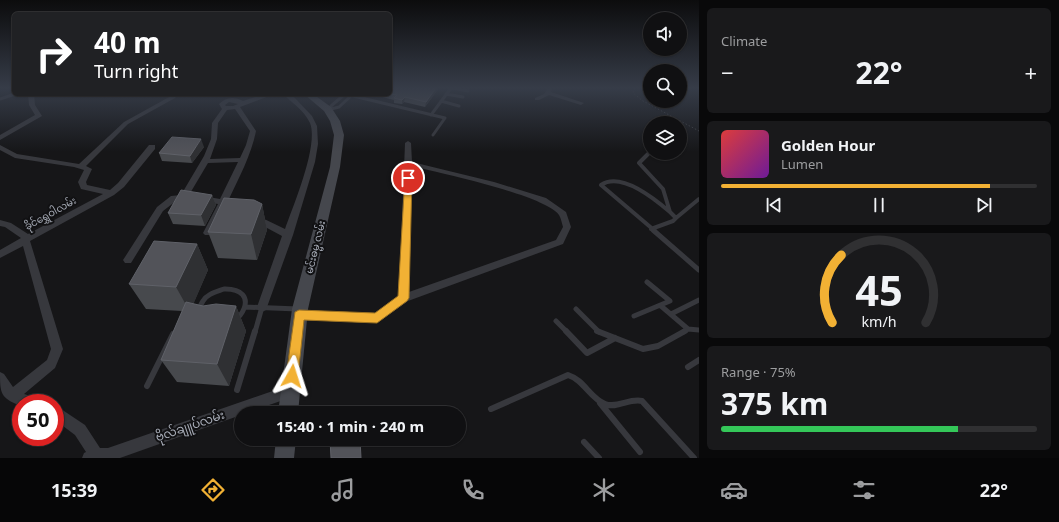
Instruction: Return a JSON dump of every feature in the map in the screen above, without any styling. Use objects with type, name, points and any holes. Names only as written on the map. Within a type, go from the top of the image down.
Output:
[{"type":"main road","name":"မင်းဓမ္မ လမ်း","points":[[289,406],[299,312],[335,167],[339,135],[330,110]]},
{"type":"main road","points":[[284,458],[285,446]]},
{"type":"street","points":[[0,138],[39,116],[35,109]]},
{"type":"street","points":[[0,147],[15,156],[81,166],[126,123],[151,109]]},
{"type":"street","points":[[184,197],[205,161],[214,139],[215,123],[224,109]]},
{"type":"street","points":[[208,233],[250,145],[253,131],[242,109]]},
{"type":"street","points":[[262,307],[288,235],[310,164],[315,142],[314,124],[303,109]]},
{"type":"street","points":[[404,298],[408,143]]},
{"type":"street","name":"ခိုင်ရွှေဝါလမ်း","points":[[0,254],[111,193],[121,185],[152,147]]},
{"type":"street","points":[[205,161],[244,160]]},
{"type":"street","points":[[299,312],[377,318],[404,298],[560,242],[567,227],[563,214],[543,200],[491,184],[408,163]]},
{"type":"street","name":"ခိုင်ရွှေဝါလမ်း","points":[[81,166],[88,169],[82,182],[84,187],[111,193]]},
{"type":"street","points":[[128,260],[160,209],[174,198],[184,197],[223,202],[288,235]]},
{"type":"street","points":[[0,223],[8,225],[26,239],[57,349],[51,364],[11,396],[0,378]]},
{"type":"street","name":"ဗိုလ်ချူပ်လမ်း","points":[[100,456],[290,391]]},
{"type":"street","points":[[64,418],[80,430],[100,456]]},
{"type":"lane","points":[[409,109],[445,118],[433,135]]},
{"type":"lane","points":[[431,115],[435,109]]},
{"type":"lane","points":[[643,159],[639,163],[663,189],[670,212]]},
{"type":"lane","points":[[676,218],[654,197],[638,189],[611,180],[603,182],[601,185],[699,270]]},
{"type":"lane","points":[[651,229],[673,221],[699,198]]},
{"type":"lane","points":[[634,316],[670,301],[647,282]]},
{"type":"lane","points":[[224,289],[235,290],[244,296],[246,302],[245,307],[236,320],[220,327],[214,327],[204,323],[197,312],[207,296],[224,289]]},
{"type":"lane","points":[[671,314],[699,300]]},
{"type":"lane","points":[[661,306],[688,329]]},
{"type":"lane","points":[[245,307],[262,307],[299,312]]},
{"type":"lane","points":[[238,390],[262,307]]},
{"type":"lane","points":[[576,309],[597,331],[643,349],[658,346],[688,329],[699,330]]},
{"type":"lane","points":[[556,322],[587,353],[615,338]]},
{"type":"lane","points":[[147,386],[172,334],[177,330]]},
{"type":"lane","points":[[688,367],[699,360]]},
{"type":"lane","points":[[491,409],[568,375],[578,379],[640,452]]},
{"type":"lane","points":[[597,400],[611,406],[632,399],[642,401],[694,458]]},
{"type":"lane","points":[[584,442],[599,458]]},
{"type":"path","points":[[659,109],[699,131]]},
{"type":"building","points":[[172,137],[201,139],[190,156],[159,153]]},
{"type":"building","points":[[181,190],[212,195],[201,215],[168,213]]},
{"type":"building","points":[[224,198],[254,200],[262,204],[251,234],[208,232]]},
{"type":"building","points":[[154,241],[197,244],[176,287],[129,284]]},
{"type":"building","points":[[186,302],[203,306],[216,304],[236,306],[217,364],[161,360]]},
{"type":"building","points":[[330,446],[360,446],[361,458],[331,458]]},
{"type":"route","points":[[292,376],[299,315],[377,318],[404,298],[408,178]]}]
